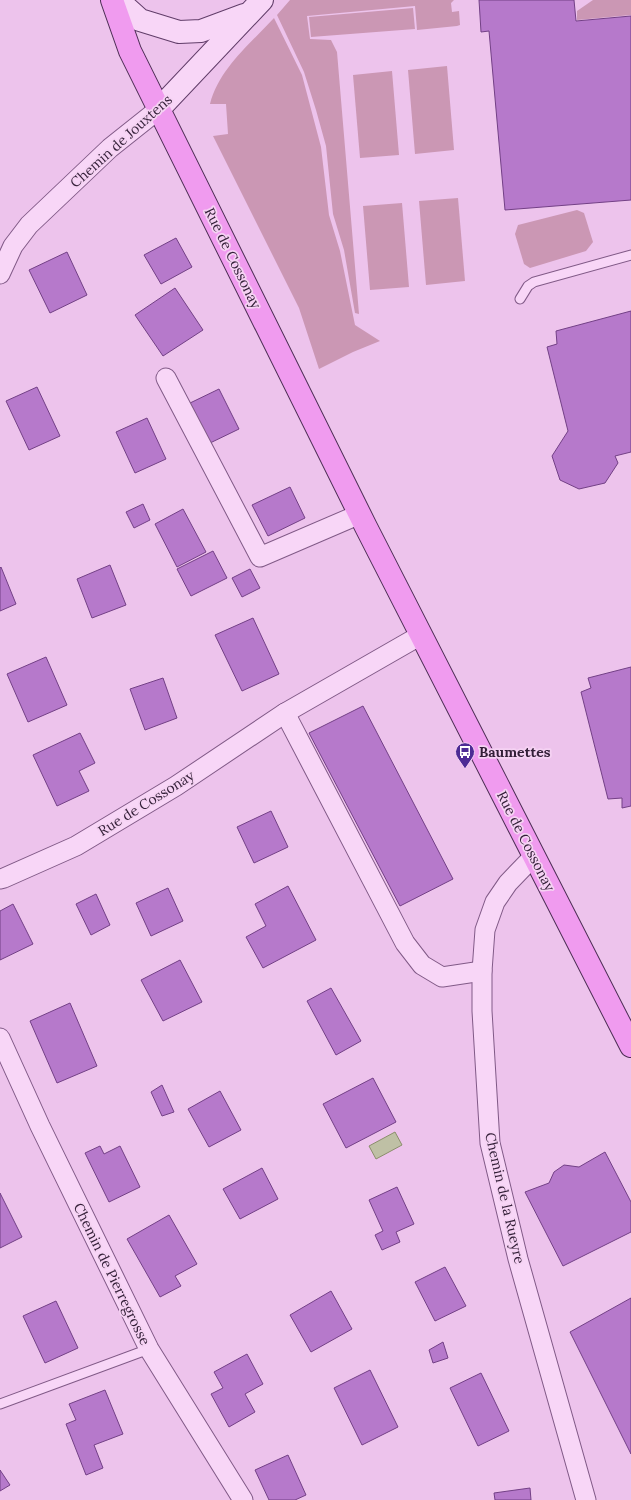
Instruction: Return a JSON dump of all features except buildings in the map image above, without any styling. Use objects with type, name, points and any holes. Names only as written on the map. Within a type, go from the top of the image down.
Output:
[{"type":"main road","name":"Rue de Cossonay","points":[[112,0],[130,51],[360,514],[631,1046]]},
{"type":"street","name":"Chemin de Jouxtens","points":[[118,0],[140,20],[179,32],[201,31],[255,7]]},
{"type":"street","name":"Chemin de Jouxtens","points":[[0,274],[13,246],[28,225],[110,148],[159,109],[255,7]]},
{"type":"street","points":[[166,378],[260,558],[360,514]]},
{"type":"street","name":"Rue de Cossonay","points":[[0,879],[76,846],[176,786],[285,713],[421,635]]},
{"type":"street","points":[[285,713],[405,943],[422,965],[442,977],[482,971]]},
{"type":"street","name":"Chemin de la Rueyre","points":[[534,856],[508,883],[495,902],[485,930],[482,971],[482,1011],[490,1143],[518,1260],[586,1500]]},
{"type":"street","name":"Chemin de Pierregrosse","points":[[0,1038],[40,1126],[149,1349],[243,1500]]},
{"type":"lane","points":[[520,299],[528,286],[534,282],[631,255]]},
{"type":"lane","points":[[0,1404],[149,1349]]},
{"type":"shaded area","points":[[290,0],[454,0],[451,3],[452,12],[459,11],[460,25],[417,30],[415,6],[307,16],[310,39],[331,40],[337,52],[359,314],[355,313],[344,250],[333,214],[326,146],[304,72],[277,15]]},
{"type":"shaded area","points":[[593,0],[631,0],[631,15],[577,20],[577,11]]},
{"type":"shaded area","points":[[413,8],[415,29],[311,37],[309,17]]},
{"type":"shaded area","points":[[274,18],[302,75],[321,147],[329,215],[340,251],[355,325],[380,341],[353,352],[319,369],[299,308],[213,136],[228,134],[226,104],[210,104],[220,79],[236,58]]},
{"type":"shaded area","points":[[447,66],[454,150],[415,154],[408,70]]},
{"type":"shaded area","points":[[392,71],[399,155],[360,158],[353,75]]},
{"type":"shaded area","points":[[458,198],[465,281],[426,285],[419,201]]},
{"type":"shaded area","points":[[402,203],[409,287],[370,290],[363,206]]},
{"type":"shaded area","points":[[577,210],[584,213],[593,242],[586,251],[530,268],[524,264],[515,234],[518,225]]},
{"type":"shaded area","points":[[395,1132],[402,1145],[376,1159],[369,1146]]},
{"type":"place","name":"Baumettes","points":[[465,769]]}]
